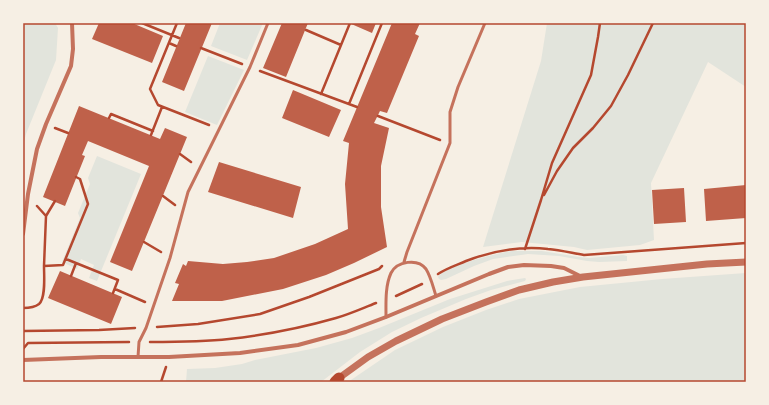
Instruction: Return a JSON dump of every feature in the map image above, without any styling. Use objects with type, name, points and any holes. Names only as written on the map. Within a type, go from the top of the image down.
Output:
[{"type":"street","points":[[23,234],[28,194],[37,149],[70,66],[73,49],[71,24]]},
{"type":"street","points":[[337,380],[368,357],[396,341],[442,319],[519,290],[583,277],[707,264],[746,262]]},
{"type":"street","points":[[23,360],[101,357],[169,357],[240,353],[298,345],[346,332],[508,267],[537,265],[564,268],[583,277]]},
{"type":"lane","points":[[138,357],[139,342],[146,328],[170,258],[188,192],[250,67],[268,23]]},
{"type":"lane","points":[[404,262],[450,143],[450,112],[458,87],[485,23]]},
{"type":"lane","points":[[386,317],[389,278],[392,271],[404,262],[413,262],[423,266],[428,274],[436,296]]},
{"type":"path","points":[[142,23],[179,38]]},
{"type":"path","points":[[177,23],[150,89],[158,105],[219,129]]},
{"type":"path","points":[[348,104],[382,23]]},
{"type":"path","points":[[525,249],[552,163],[591,75],[600,23]]},
{"type":"path","points":[[541,200],[557,171],[573,148],[593,128],[611,106],[653,23]]},
{"type":"path","points":[[321,94],[350,24]]},
{"type":"path","points":[[306,30],[341,45]]},
{"type":"path","points":[[169,43],[176,46]]},
{"type":"path","points":[[202,48],[357,107]]},
{"type":"path","points":[[151,135],[162,107]]},
{"type":"path","points":[[109,118],[111,114],[153,131]]},
{"type":"path","points":[[378,116],[450,143]]},
{"type":"path","points":[[44,266],[63,265],[88,204],[80,179],[76,177]]},
{"type":"path","points":[[23,308],[32,307],[39,304],[43,298],[46,216],[55,201]]},
{"type":"path","points":[[144,242],[170,258]]},
{"type":"path","points":[[653,250],[746,243]]},
{"type":"path","points":[[66,259],[118,280],[113,293]]},
{"type":"path","points":[[71,276],[76,263]]},
{"type":"path","points":[[23,331],[146,328],[198,324],[260,314],[372,272],[385,264]]},
{"type":"path","points":[[23,349],[28,343],[187,342],[228,340],[294,329],[336,318],[387,300],[420,285],[442,271]]},
{"type":"path","points":[[115,289],[154,306]]},
{"type":"shaded area","points":[[24,23],[55,23],[58,28],[56,60],[26,134],[23,146],[23,28]]},
{"type":"shaded area","points":[[220,23],[263,23],[247,60],[211,46]]},
{"type":"shaded area","points":[[547,23],[746,23],[746,87],[708,62],[651,183],[654,240],[640,245],[587,250],[574,247],[522,242],[483,247],[541,61]]},
{"type":"shaded area","points":[[208,56],[244,70],[217,125],[185,112]]},
{"type":"shaded area","points":[[97,156],[141,174],[97,281],[89,278],[94,265],[81,259],[77,269],[62,262],[80,218],[78,213],[90,184],[88,178]]},
{"type":"shaded area","points":[[512,251],[542,251],[589,258],[623,255],[627,256],[627,261],[599,262],[559,256],[528,254],[493,259],[446,279],[441,280],[438,277],[442,273],[460,264],[495,254]]},
{"type":"shaded area","points":[[746,273],[746,382],[348,382],[395,350],[443,327],[519,299],[580,287]]},
{"type":"shaded area","points":[[525,278],[525,281],[491,290],[466,299],[392,332],[360,352],[321,382],[186,382],[187,369],[215,368],[242,364],[316,348],[352,338],[450,299],[507,281]]},
{"type":"building","points":[[99,23],[132,23],[163,36],[152,63],[92,39]]},
{"type":"building","points":[[186,23],[212,23],[184,91],[162,82]]},
{"type":"building","points":[[282,23],[308,23],[286,77],[263,68]]},
{"type":"building","points":[[349,23],[376,23],[372,33]]},
{"type":"building","points":[[392,23],[420,23],[415,34],[419,36],[387,113],[380,111],[374,123],[389,128],[381,166],[381,207],[387,247],[326,275],[283,289],[222,301],[172,301],[179,284],[175,283],[183,264],[186,266],[188,261],[223,264],[274,258],[315,244],[348,229],[345,184],[349,143],[343,141]]},
{"type":"building","points":[[293,90],[341,110],[329,137],[282,118]]},
{"type":"building","points":[[79,106],[160,139],[165,128],[187,137],[132,271],[110,262],[149,166],[88,141],[82,155],[85,156],[65,206],[43,197]]},
{"type":"building","points":[[219,162],[301,187],[293,218],[208,192]]},
{"type":"building","points":[[746,185],[746,218],[706,221],[704,189]]},
{"type":"building","points":[[684,188],[686,222],[654,224],[652,190]]},
{"type":"building","points":[[60,271],[122,297],[111,324],[48,298]]}]
